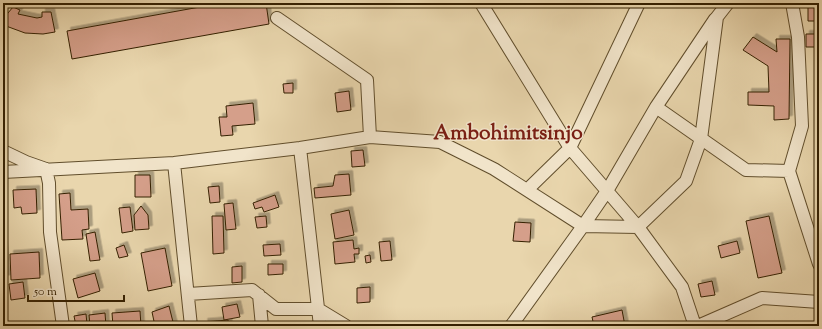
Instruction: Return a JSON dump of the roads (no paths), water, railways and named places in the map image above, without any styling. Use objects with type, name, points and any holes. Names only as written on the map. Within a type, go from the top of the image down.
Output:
[{"type":"street","points":[[481,3],[570,148],[638,227],[682,287],[695,326]]},
{"type":"street","points":[[527,190],[570,148],[639,3]]},
{"type":"street","points":[[511,326],[607,191],[656,107],[728,3]]},
{"type":"street","points":[[792,3],[798,37],[802,126],[789,171],[819,264]]},
{"type":"street","points":[[3,172],[174,163],[300,148],[370,137],[440,142],[494,169],[583,226],[638,227],[686,181],[701,139],[717,17]]},
{"type":"street","points":[[277,18],[367,80],[370,137]]},
{"type":"street","points":[[656,107],[746,170],[789,171]]},
{"type":"street","points":[[300,148],[320,326]]},
{"type":"street","points":[[3,151],[26,162],[46,169]]},
{"type":"street","points":[[174,163],[191,326]]},
{"type":"street","points":[[46,169],[50,232],[63,326]]},
{"type":"street","points":[[188,294],[252,290],[276,309],[318,309],[346,326]]},
{"type":"street","points":[[259,295],[262,326]]},
{"type":"street","points":[[698,326],[762,298],[819,302]]},
{"type":"district","name":"Ambohimitsinjo","points":[[508,134]]}]
